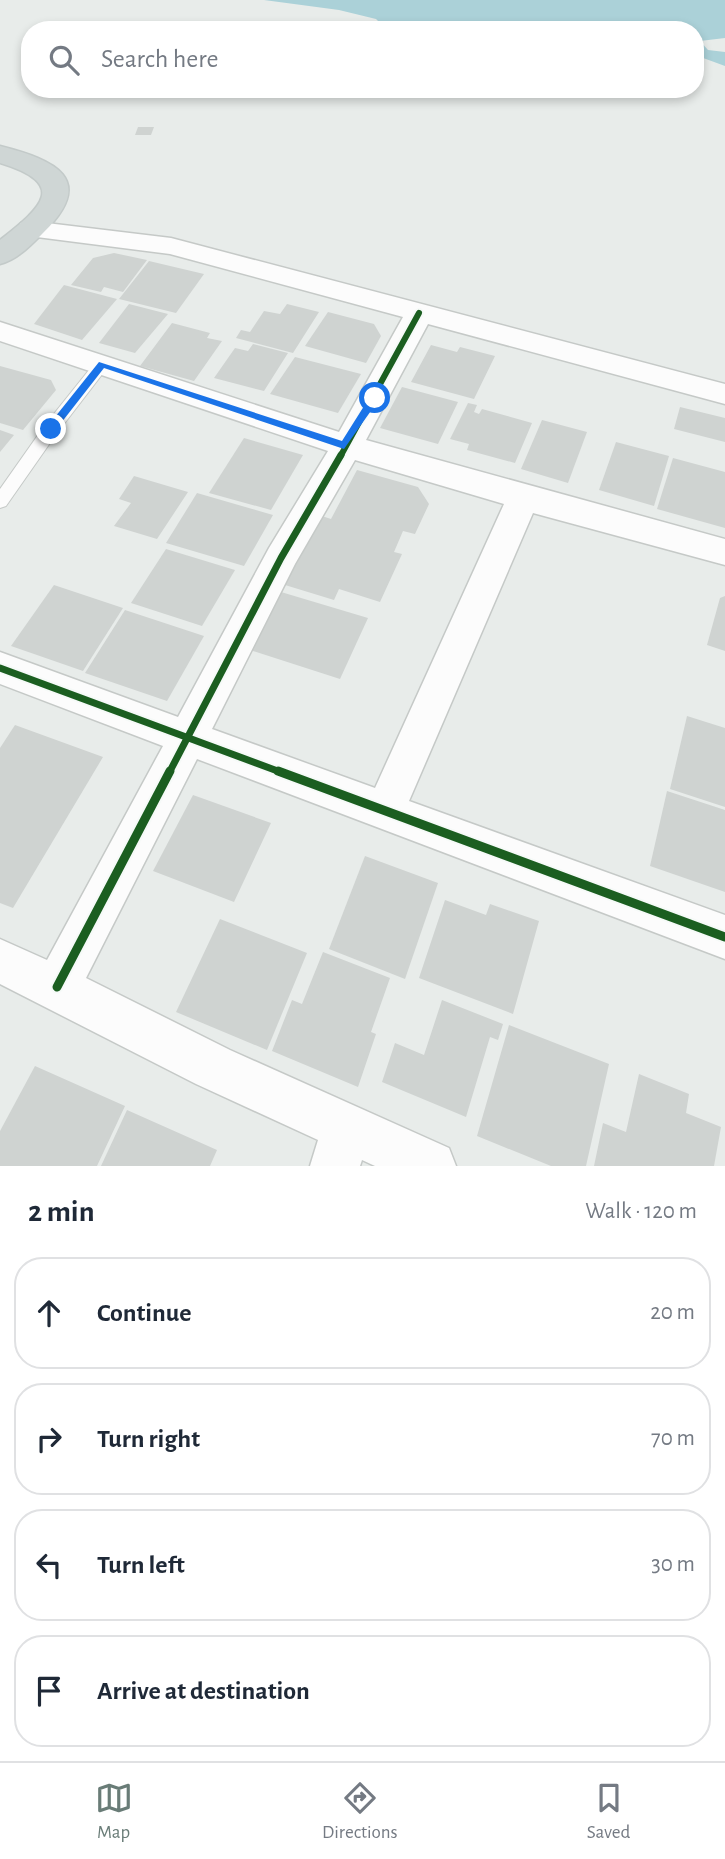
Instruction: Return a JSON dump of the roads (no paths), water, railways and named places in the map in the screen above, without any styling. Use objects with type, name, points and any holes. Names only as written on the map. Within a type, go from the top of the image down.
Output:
[{"type":"main road","points":[[0,154],[32,164],[54,180],[55,198],[38,221],[0,255]]},
{"type":"main road","points":[[0,178],[32,164]]},
{"type":"main road","points":[[3,218],[38,221]]},
{"type":"street","points":[[38,221],[171,246],[725,394]]},
{"type":"street","points":[[57,986],[281,558],[344,445],[375,398],[419,313]]},
{"type":"street","points":[[0,331],[344,445],[523,498],[725,552]]},
{"type":"street","points":[[385,810],[523,498]]},
{"type":"street","points":[[0,668],[725,937]]},
{"type":"street","points":[[0,961],[57,986],[213,1067],[340,1147],[431,1166]]},
{"type":"lane","points":[[0,502],[51,429],[102,364]]},
{"type":"water","points":[[264,0],[725,0],[725,38],[704,41],[704,21],[378,21],[339,10]]},
{"type":"water","points":[[704,46],[708,50],[725,52],[725,66],[704,58]]}]
